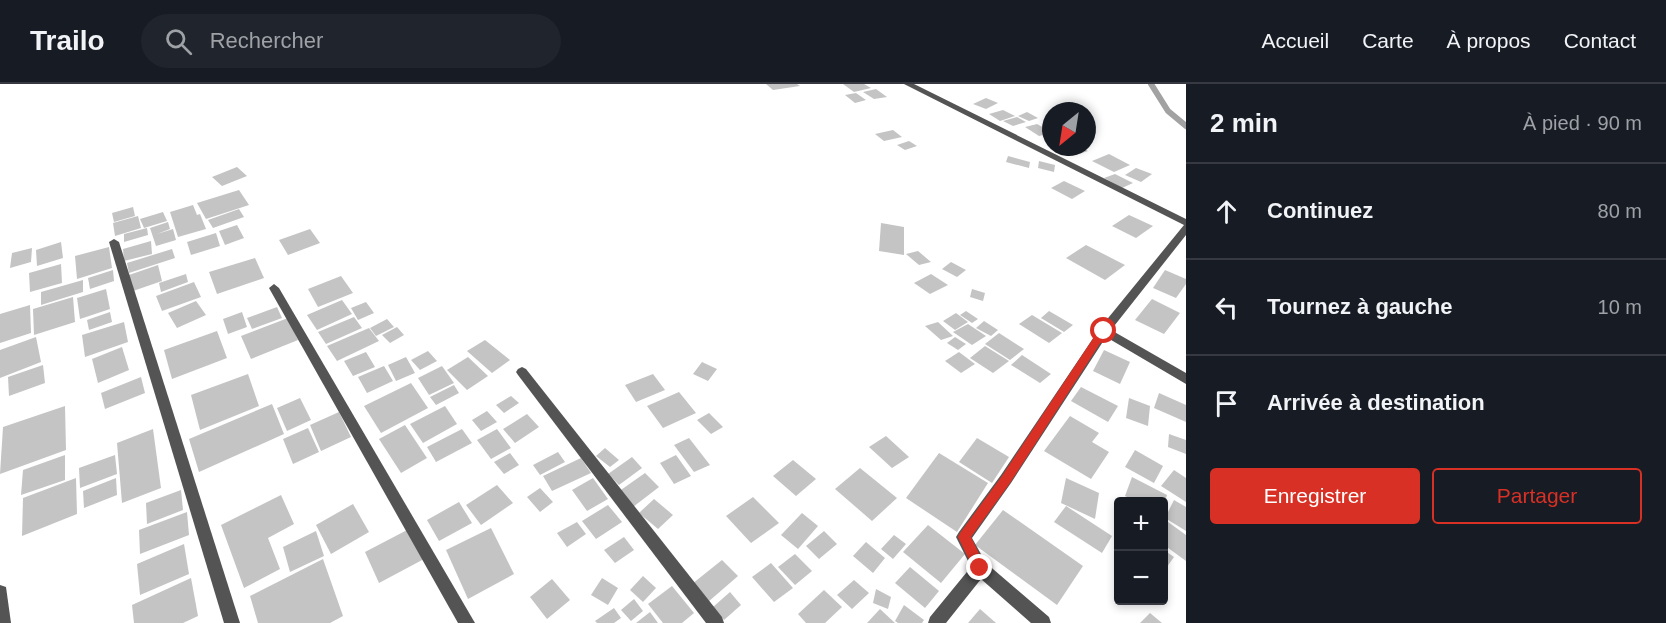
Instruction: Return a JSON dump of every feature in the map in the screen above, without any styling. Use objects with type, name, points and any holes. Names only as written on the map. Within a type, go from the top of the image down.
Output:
[{"type":"street","points":[[908,84],[1186,223]]},
{"type":"street","points":[[1042,623],[980,568],[964,537],[1006,479],[1104,331],[1186,228]]},
{"type":"street","points":[[114,242],[232,623]]},
{"type":"street","points":[[274,288],[467,623]]},
{"type":"street","points":[[1104,331],[1186,379]]},
{"type":"street","points":[[522,372],[716,623]]},
{"type":"street","points":[[936,623],[980,568]]},
{"type":"street","points":[[0,593],[3,623]]},
{"type":"building","points":[[766,84],[797,84],[800,86],[773,90]]},
{"type":"building","points":[[843,84],[864,84],[871,88],[854,92]]},
{"type":"building","points":[[876,89],[887,97],[874,99],[863,92]]},
{"type":"building","points":[[856,93],[866,100],[855,103],[845,95]]},
{"type":"building","points":[[986,98],[998,103],[986,109],[973,104]]},
{"type":"building","points":[[1003,110],[1015,116],[1000,121],[989,114]]},
{"type":"building","points":[[1027,112],[1038,118],[1029,121],[1018,116]]},
{"type":"building","points":[[1017,117],[1026,122],[1013,126],[1003,121]]},
{"type":"building","points":[[1037,124],[1042,127],[1042,135],[1039,136],[1025,127]]},
{"type":"building","points":[[893,130],[902,137],[884,141],[875,134]]},
{"type":"building","points":[[909,141],[917,146],[905,150],[897,145]]},
{"type":"building","points":[[1109,154],[1130,165],[1114,172],[1092,161]]},
{"type":"building","points":[[1008,156],[1030,162],[1029,168],[1006,162]]},
{"type":"building","points":[[1039,161],[1055,165],[1054,172],[1038,168]]},
{"type":"building","points":[[237,167],[247,176],[222,186],[212,177]]},
{"type":"building","points":[[1136,168],[1152,174],[1141,182],[1125,175]]},
{"type":"building","points":[[1115,174],[1133,183],[1122,188],[1104,178]]},
{"type":"building","points":[[1064,181],[1085,191],[1072,199],[1051,188]]},
{"type":"building","points":[[239,190],[249,205],[206,219],[197,203]]},
{"type":"building","points":[[193,205],[197,215],[200,214],[206,229],[178,237],[170,212]]},
{"type":"building","points":[[133,207],[135,216],[114,222],[112,213]]},
{"type":"building","points":[[239,209],[244,217],[213,228],[208,220]]},
{"type":"building","points":[[163,212],[167,221],[144,228],[140,219]]},
{"type":"building","points":[[1129,215],[1153,226],[1136,238],[1112,226]]},
{"type":"building","points":[[138,216],[141,228],[115,236],[113,223]]},
{"type":"building","points":[[168,222],[170,229],[157,234],[173,229],[176,240],[156,246],[150,228]]},
{"type":"building","points":[[881,223],[904,227],[904,255],[879,251]]},
{"type":"building","points":[[237,225],[244,238],[225,245],[219,231]]},
{"type":"building","points":[[147,228],[148,235],[124,242],[124,234]]},
{"type":"building","points":[[310,229],[320,243],[288,255],[279,240]]},
{"type":"building","points":[[216,233],[220,246],[191,255],[187,242]]},
{"type":"building","points":[[151,241],[152,254],[124,261],[123,249]]},
{"type":"building","points":[[61,242],[63,258],[37,266],[36,250]]},
{"type":"building","points":[[1086,245],[1125,265],[1105,280],[1066,258]]},
{"type":"building","points":[[109,247],[112,268],[77,279],[75,256]]},
{"type":"building","points":[[32,248],[31,262],[10,268],[12,253]]},
{"type":"building","points":[[172,249],[175,258],[129,273],[127,263]]},
{"type":"building","points":[[918,251],[931,262],[919,265],[906,254]]},
{"type":"building","points":[[255,258],[264,278],[217,294],[209,272]]},
{"type":"building","points":[[951,262],[966,270],[957,277],[942,269]]},
{"type":"building","points":[[61,264],[62,283],[30,292],[29,273]]},
{"type":"building","points":[[158,265],[162,281],[133,291],[129,275]]},
{"type":"building","points":[[113,270],[114,281],[90,289],[88,278]]},
{"type":"building","points":[[1165,270],[1186,279],[1186,284],[1176,298],[1153,288]]},
{"type":"building","points":[[186,274],[188,282],[161,292],[159,283]]},
{"type":"building","points":[[931,274],[948,285],[930,294],[914,283]]},
{"type":"building","points":[[341,276],[353,293],[318,307],[308,289]]},
{"type":"building","points":[[83,280],[83,292],[41,305],[41,292]]},
{"type":"building","points":[[194,282],[201,297],[162,311],[156,296]]},
{"type":"building","points":[[106,289],[110,309],[80,319],[77,298]]},
{"type":"building","points":[[972,289],[985,293],[983,301],[970,297]]},
{"type":"building","points":[[73,297],[75,322],[34,335],[33,309]]},
{"type":"building","points":[[1152,299],[1180,313],[1164,334],[1135,320]]},
{"type":"building","points":[[342,300],[352,314],[317,330],[307,315]]},
{"type":"building","points":[[196,301],[206,315],[177,328],[168,313]]},
{"type":"building","points":[[366,302],[374,313],[358,320],[351,308]]},
{"type":"building","points":[[30,305],[31,333],[0,343],[0,314]]},
{"type":"building","points":[[277,307],[282,318],[252,329],[247,318]]},
{"type":"building","points":[[966,311],[978,319],[972,323],[960,315]]},
{"type":"building","points":[[1049,311],[1073,325],[1064,332],[1041,318]]},
{"type":"building","points":[[110,312],[112,322],[89,330],[87,320]]},
{"type":"building","points":[[242,312],[247,327],[228,334],[223,319]]},
{"type":"building","points":[[956,313],[968,322],[955,330],[943,321]]},
{"type":"building","points":[[1032,315],[1062,333],[1049,343],[1019,324]]},
{"type":"building","points":[[354,317],[362,328],[326,344],[318,332]]},
{"type":"building","points":[[288,318],[298,340],[251,359],[241,336]]},
{"type":"building","points":[[387,319],[394,327],[376,336],[370,328]]},
{"type":"building","points":[[984,321],[998,330],[991,336],[976,328]]},
{"type":"building","points":[[124,322],[128,342],[85,357],[82,335]]},
{"type":"building","points":[[938,322],[953,336],[941,340],[925,326]]},
{"type":"building","points":[[968,324],[986,336],[972,345],[953,332]]},
{"type":"building","points":[[397,327],[404,335],[390,343],[382,335]]},
{"type":"building","points":[[369,328],[379,341],[337,361],[327,346]]},
{"type":"building","points":[[217,331],[227,358],[172,379],[164,350]]},
{"type":"building","points":[[999,333],[1024,349],[1010,360],[985,344]]},
{"type":"building","points":[[36,337],[41,362],[0,378],[0,350]]},
{"type":"building","points":[[955,337],[966,344],[958,350],[947,343]]},
{"type":"building","points":[[485,340],[510,360],[492,373],[467,351]]},
{"type":"building","points":[[985,346],[1009,361],[993,373],[970,358]]},
{"type":"building","points":[[122,347],[129,370],[98,383],[92,359]]},
{"type":"building","points":[[1104,350],[1130,362],[1120,384],[1093,371]]},
{"type":"building","points":[[428,351],[437,361],[420,370],[411,360]]},
{"type":"building","points":[[366,352],[375,367],[353,376],[344,361]]},
{"type":"building","points":[[959,352],[975,364],[961,373],[945,361]]},
{"type":"building","points":[[1022,355],[1051,374],[1040,383],[1011,365]]},
{"type":"building","points":[[406,357],[415,373],[396,381],[388,365]]},
{"type":"building","points":[[468,357],[488,376],[467,390],[447,370]]},
{"type":"building","points":[[702,362],[717,369],[708,381],[693,374]]},
{"type":"building","points":[[43,365],[45,383],[9,396],[8,377]]},
{"type":"building","points":[[384,366],[393,381],[367,393],[358,377]]},
{"type":"building","points":[[442,366],[454,383],[429,395],[418,378]]},
{"type":"building","points":[[248,374],[259,406],[200,430],[191,395]]},
{"type":"building","points":[[653,374],[665,390],[636,402],[625,385]]},
{"type":"building","points":[[141,377],[145,393],[105,409],[101,393]]},
{"type":"building","points":[[411,383],[428,408],[381,433],[364,406]]},
{"type":"building","points":[[454,385],[459,393],[436,405],[430,397]]},
{"type":"building","points":[[1081,387],[1118,406],[1108,422],[1071,401]]},
{"type":"building","points":[[679,392],[696,413],[663,428],[647,406]]},
{"type":"building","points":[[1159,393],[1186,405],[1186,422],[1154,408]]},
{"type":"building","points":[[511,396],[519,403],[504,413],[496,405]]},
{"type":"building","points":[[300,398],[311,420],[287,431],[277,408]]},
{"type":"building","points":[[1129,398],[1150,406],[1148,426],[1126,418]]},
{"type":"building","points":[[272,404],[284,434],[199,472],[189,439]]},
{"type":"building","points":[[65,406],[66,450],[0,474],[3,427]]},
{"type":"building","points":[[445,406],[457,424],[423,443],[410,424]]},
{"type":"building","points":[[487,411],[497,422],[481,431],[472,420]]},
{"type":"building","points":[[339,412],[351,437],[321,451],[310,425]]},
{"type":"building","points":[[709,413],[723,427],[711,434],[697,420]]},
{"type":"building","points":[[527,414],[539,427],[515,443],[503,429]]},
{"type":"building","points":[[1070,416],[1099,433],[1092,442],[1109,452],[1091,479],[1044,451]]},
{"type":"building","points":[[405,425],[427,458],[401,473],[379,439]]},
{"type":"building","points":[[308,428],[319,452],[293,464],[283,439]]},
{"type":"building","points":[[153,429],[161,488],[122,503],[117,443]]},
{"type":"building","points":[[462,429],[472,443],[436,462],[427,447]]},
{"type":"building","points":[[497,429],[511,448],[491,459],[477,440]]},
{"type":"building","points":[[1169,434],[1186,440],[1186,454],[1168,447]]},
{"type":"building","points":[[886,436],[909,457],[892,468],[869,447]]},
{"type":"building","points":[[689,438],[710,465],[694,472],[674,445]]},
{"type":"building","points":[[977,438],[1009,457],[992,483],[959,462]]},
{"type":"building","points":[[605,448],[619,460],[610,467],[596,456]]},
{"type":"building","points":[[1135,450],[1163,466],[1154,483],[1125,467]]},
{"type":"building","points":[[558,452],[565,462],[540,475],[533,465]]},
{"type":"building","points":[[510,453],[519,465],[504,474],[494,462]]},
{"type":"building","points":[[939,453],[988,483],[957,532],[906,498]]},
{"type":"building","points":[[65,455],[65,480],[21,495],[23,470]]},
{"type":"building","points":[[115,455],[117,474],[80,488],[79,468]]},
{"type":"building","points":[[676,455],[691,476],[674,484],[660,463]]},
{"type":"building","points":[[632,457],[642,468],[619,485],[608,474]]},
{"type":"building","points":[[581,458],[591,473],[552,491],[543,476]]},
{"type":"building","points":[[793,460],[816,479],[796,496],[773,476]]},
{"type":"building","points":[[860,468],[897,498],[872,521],[835,489]]},
{"type":"building","points":[[1174,470],[1186,478],[1186,502],[1161,486]]},
{"type":"building","points":[[645,473],[659,487],[633,507],[618,492]]},
{"type":"building","points":[[1132,477],[1167,495],[1166,497],[1125,496]]},
{"type":"building","points":[[76,478],[77,514],[22,536],[23,498]]},
{"type":"building","points":[[116,478],[117,495],[84,508],[83,491]]},
{"type":"building","points":[[593,478],[608,499],[587,511],[572,490]]},
{"type":"building","points":[[1066,478],[1099,493],[1095,519],[1061,503]]},
{"type":"building","points":[[497,485],[513,503],[481,525],[466,505]]},
{"type":"building","points":[[540,488],[553,502],[540,512],[527,497]]},
{"type":"building","points":[[181,490],[183,510],[147,524],[146,503]]},
{"type":"building","points":[[281,495],[294,524],[268,538],[280,569],[244,588],[221,525]]},
{"type":"building","points":[[753,497],[779,523],[751,543],[726,516]]},
{"type":"building","points":[[654,499],[673,515],[658,529],[639,513]]},
{"type":"building","points":[[1174,500],[1186,507],[1186,531],[1168,520],[1168,512]]},
{"type":"building","points":[[459,502],[472,523],[439,541],[427,520]]},
{"type":"building","points":[[353,504],[369,532],[331,554],[316,525]]},
{"type":"building","points":[[608,505],[622,522],[596,539],[582,521]]},
{"type":"building","points":[[1066,506],[1112,536],[1102,553],[1054,522]]},
{"type":"building","points":[[1003,510],[1083,566],[1057,605],[975,545]]},
{"type":"building","points":[[187,512],[189,535],[140,554],[139,530]]},
{"type":"building","points":[[802,513],[818,526],[798,549],[781,535]]},
{"type":"building","points":[[577,522],[586,534],[567,547],[557,533]]},
{"type":"building","points":[[1168,522],[1186,535],[1186,561],[1168,548]]},
{"type":"building","points":[[928,525],[965,554],[941,583],[903,552]]},
{"type":"building","points":[[491,528],[514,574],[468,599],[446,550]]},
{"type":"building","points":[[409,529],[424,559],[379,583],[365,552]]},
{"type":"building","points":[[316,531],[324,556],[290,572],[283,547]]},
{"type":"building","points":[[824,531],[837,544],[819,559],[806,546]]},
{"type":"building","points":[[894,535],[906,544],[893,559],[881,549]]},
{"type":"building","points":[[624,537],[634,550],[615,563],[604,550]]},
{"type":"building","points":[[866,542],[885,558],[873,573],[853,556]]},
{"type":"building","points":[[184,544],[189,574],[140,595],[137,564]]},
{"type":"building","points":[[1168,553],[1174,557],[1168,565]]},
{"type":"building","points":[[795,554],[812,571],[795,585],[778,567]]},
{"type":"building","points":[[323,559],[343,616],[330,623],[258,623],[250,596]]},
{"type":"building","points":[[722,560],[738,576],[708,602],[692,584]]},
{"type":"building","points":[[771,563],[793,588],[774,602],[752,577]]},
{"type":"building","points":[[910,567],[939,591],[925,608],[895,583]]},
{"type":"building","points":[[643,576],[656,588],[643,602],[630,590]]},
{"type":"building","points":[[191,578],[198,616],[183,623],[134,623],[132,605]]},
{"type":"building","points":[[602,578],[618,588],[608,605],[591,595]]},
{"type":"building","points":[[552,579],[570,600],[547,619],[530,597]]},
{"type":"building","points":[[854,580],[869,593],[852,609],[837,595]]},
{"type":"building","points":[[672,586],[694,613],[682,623],[663,623],[648,604]]},
{"type":"building","points":[[876,589],[891,597],[888,609],[873,603]]},
{"type":"building","points":[[824,590],[842,607],[825,623],[806,623],[798,614]]},
{"type":"building","points":[[730,592],[741,605],[724,620],[713,607]]},
{"type":"building","points":[[634,599],[643,611],[631,621],[621,610]]},
{"type":"building","points":[[904,605],[924,620],[922,623],[895,621]]},
{"type":"building","points":[[614,608],[621,618],[614,623],[595,621]]},
{"type":"building","points":[[880,609],[895,623],[867,623]]},
{"type":"building","points":[[980,609],[996,623],[968,623]]},
{"type":"building","points":[[650,612],[658,623],[636,623]]},
{"type":"building","points":[[1150,613],[1162,623],[1140,623]]},
{"type":"waterway","points":[[1151,84],[1168,111],[1186,126]]},
{"type":"route","points":[[980,568],[964,537],[1006,479],[1104,331]]}]
